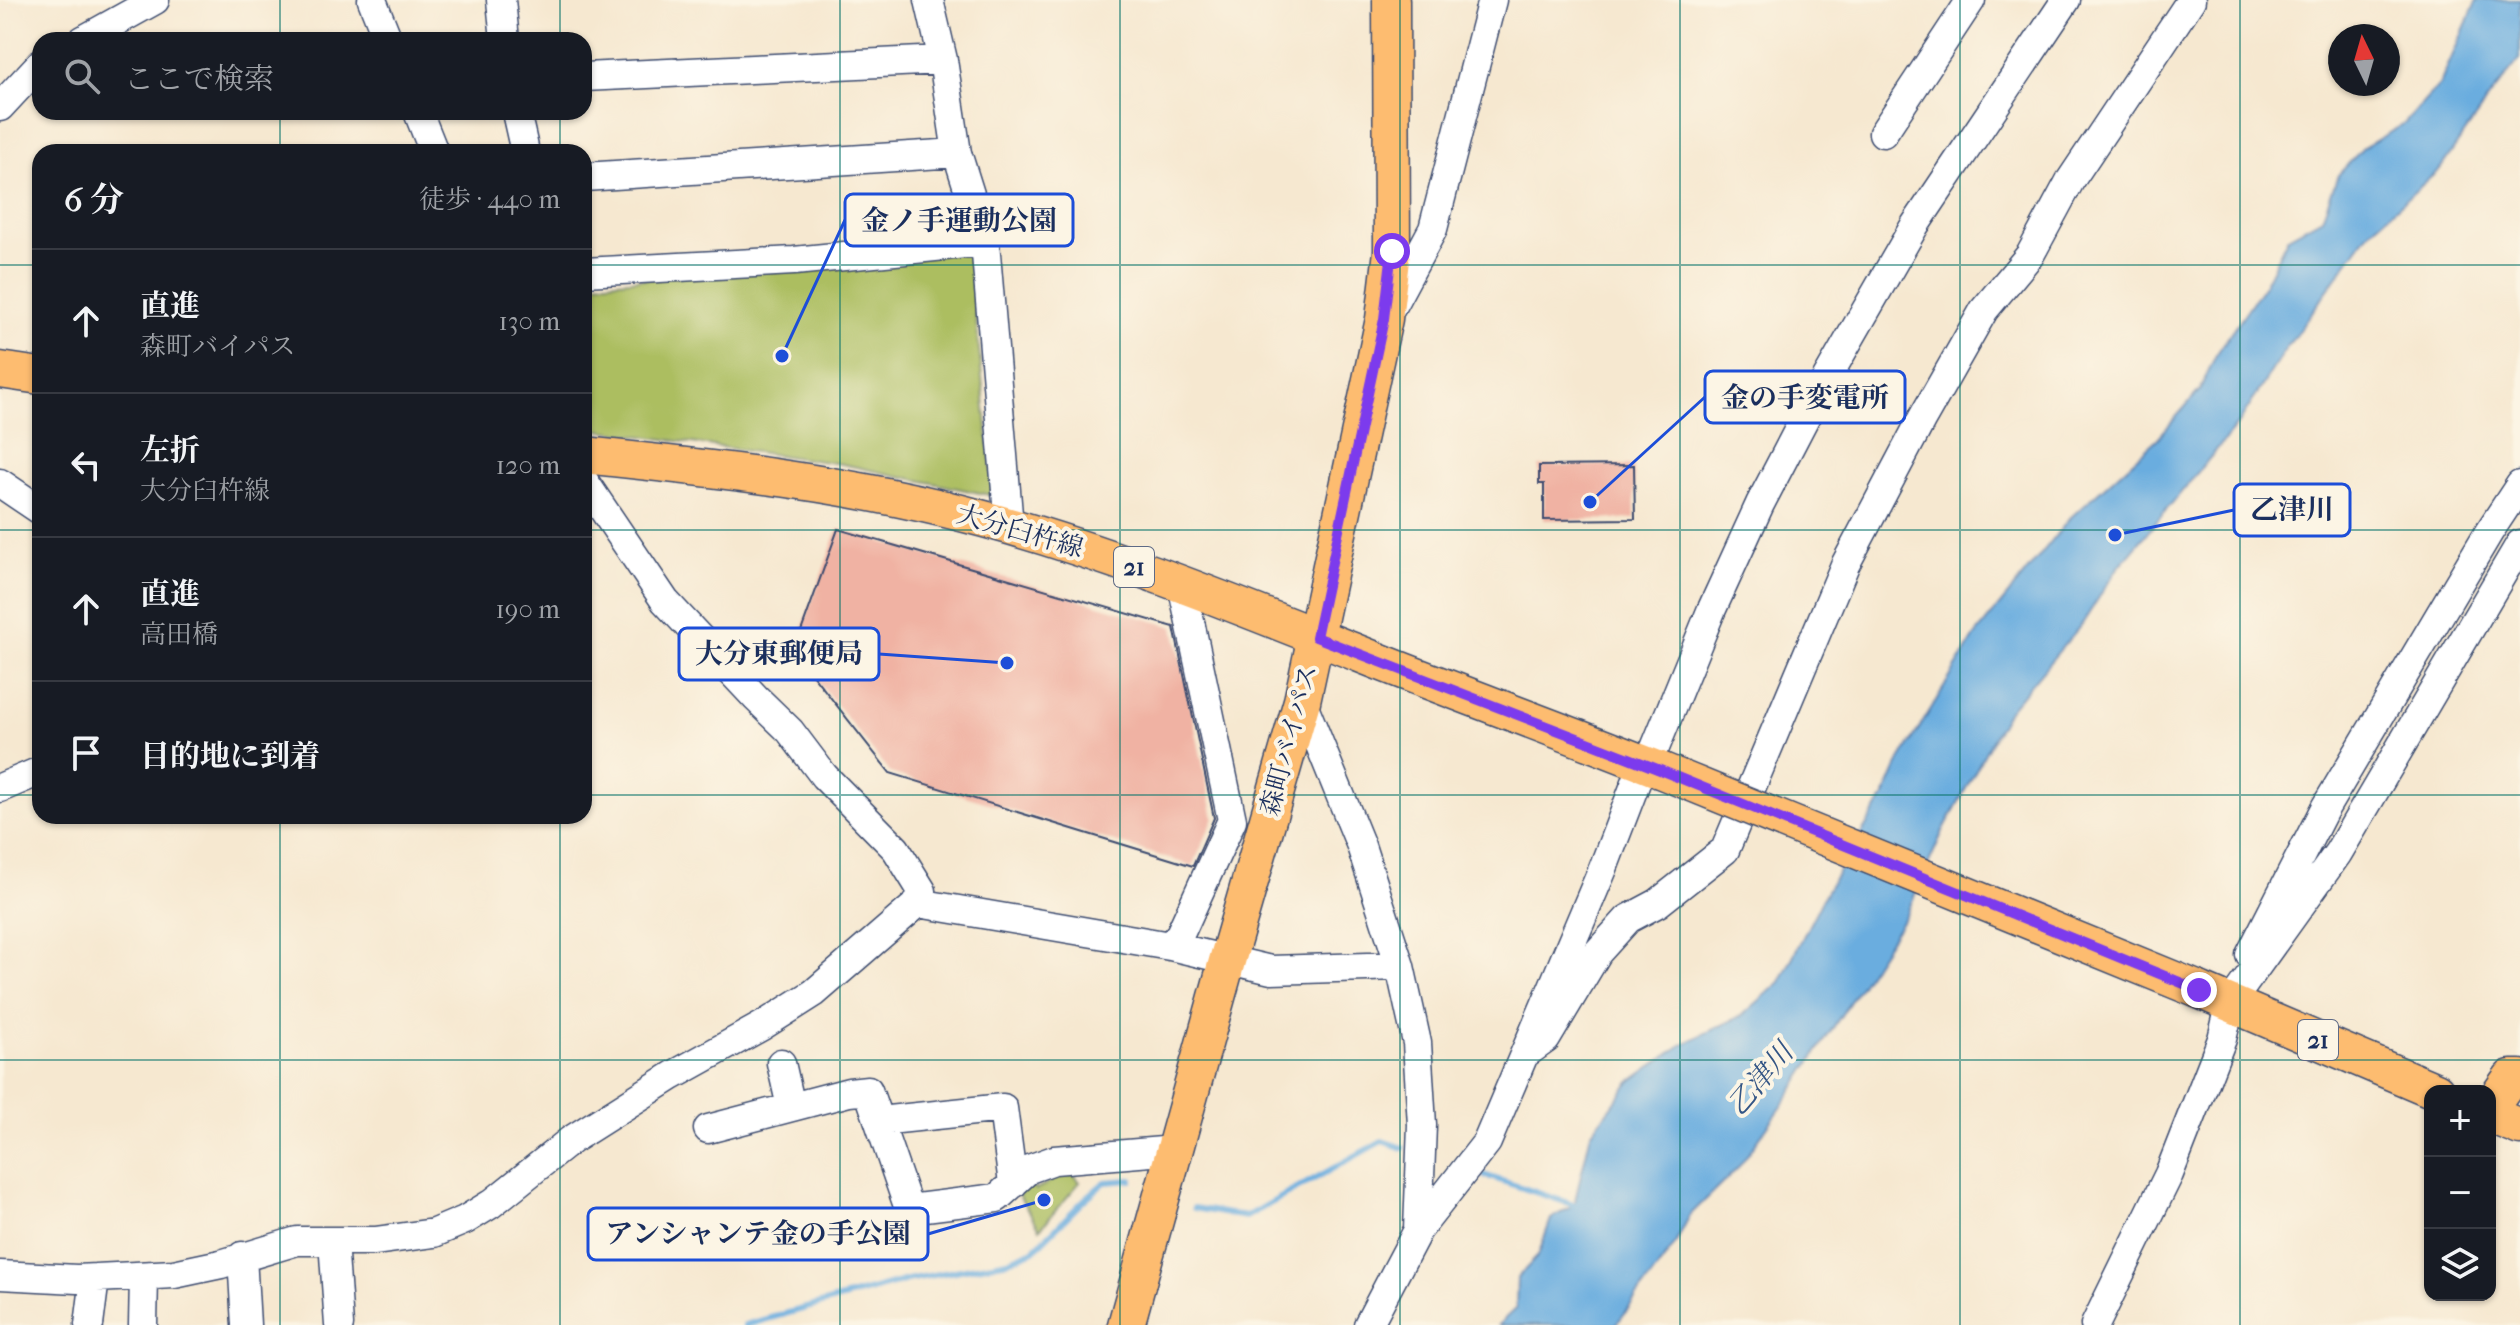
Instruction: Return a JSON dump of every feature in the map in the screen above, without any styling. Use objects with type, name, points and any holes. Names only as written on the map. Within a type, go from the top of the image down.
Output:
[{"type":"main road","name":"森町バイパス","points":[[1126,1325],[1302,701],[1384,319],[1392,251],[1391,0]]},
{"type":"main road","points":[[0,370],[32,375]]},
{"type":"main road","name":"大分臼杵線","points":[[592,476],[704,468],[842,487],[1009,526],[1182,584],[1650,766]]},
{"type":"main road","name":"21","points":[[1650,766],[2215,996],[2424,1086]]},
{"type":"main road","points":[[2496,1099],[2511,1078],[2520,1078]]},
{"type":"main road","points":[[2496,1117],[2520,1127]]},
{"type":"street","points":[[97,32],[155,0]]},
{"type":"street","points":[[372,0],[385,32]]},
{"type":"street","points":[[501,0],[504,32]]},
{"type":"street","points":[[929,0],[943,60],[957,153],[985,242],[1009,526]]},
{"type":"street","points":[[1384,319],[1433,229],[1492,0]]},
{"type":"street","points":[[1883,133],[1971,0]]},
{"type":"street","points":[[1368,1325],[1418,1230],[1487,1142],[1650,766],[1711,611],[1760,504],[1812,404],[1915,225],[2066,0]]},
{"type":"street","points":[[1525,1054],[1546,1039],[1598,952],[1628,919],[1658,903],[1725,850],[1845,565],[1922,419],[1984,310],[2030,255],[2070,181],[2191,0]]},
{"type":"street","points":[[592,77],[943,60]]},
{"type":"street","points":[[0,107],[32,73]]},
{"type":"street","points":[[421,120],[431,144]]},
{"type":"street","points":[[518,120],[523,144]]},
{"type":"street","points":[[592,176],[957,153]]},
{"type":"street","points":[[592,272],[794,261],[985,242]]},
{"type":"street","points":[[0,483],[32,505]]},
{"type":"street","points":[[2257,969],[2250,955],[2325,808],[2520,485]]},
{"type":"street","points":[[0,1275],[18,1278],[144,1277],[205,1268],[297,1241],[375,1241],[434,1233],[465,1220],[491,1204],[571,1140],[672,1076],[814,993],[918,903],[922,891],[896,849],[824,776],[790,731],[665,601],[592,488]]},
{"type":"street","points":[[2095,1325],[2169,1174],[2222,1039],[2215,996],[2257,969],[2338,853],[2520,544]]},
{"type":"street","points":[[1170,946],[1180,934],[1232,820],[1182,584]]},
{"type":"street","points":[[1302,701],[1361,846],[1400,966],[1417,1043],[1422,1125],[1418,1230]]},
{"type":"street","points":[[0,788],[32,774]]},
{"type":"street","points":[[918,903],[1170,946],[1271,970],[1400,966]]},
{"type":"street","points":[[781,1063],[791,1107]]},
{"type":"street","points":[[708,1129],[849,1092],[868,1090],[909,1209],[997,1198],[1029,1169],[1054,1160],[1175,1150]]},
{"type":"street","points":[[879,1121],[1003,1108],[1013,1184]]},
{"type":"street","points":[[333,1241],[339,1325]]},
{"type":"street","points":[[242,1256],[246,1325]]},
{"type":"street","points":[[143,1325],[144,1277]]},
{"type":"street","points":[[89,1325],[95,1278]]},
{"type":"green space","points":[[969,250],[994,496],[842,464],[592,429],[592,283]]},
{"type":"green space","points":[[1068,1168],[1080,1182],[1040,1229],[1018,1194],[1030,1184],[1036,1190],[1051,1181],[1045,1173]]},
{"type":"water","points":[[2477,0],[2520,0],[2520,59],[2440,169],[2369,232],[2282,354],[2239,423],[2117,569],[2082,624],[2006,714],[1943,831],[1906,915],[1783,1105],[1737,1169],[1690,1215],[1674,1246],[1616,1325],[1498,1325],[1516,1308],[1517,1278],[1538,1256],[1551,1219],[1574,1205],[1591,1133],[1631,1081],[1683,1044],[1743,1015],[1780,982],[1827,890],[1884,797],[1900,760],[1975,636],[2070,518],[2158,438],[2199,391],[2216,355],[2264,285],[2288,237],[2322,218],[2338,175],[2363,148],[2404,124],[2440,84]]},
{"type":"building","points":[[1634,465],[1635,519],[1544,520],[1544,484],[1539,484],[1539,466]]},
{"type":"building","points":[[838,529],[1174,627],[1214,818],[1193,866],[890,773],[794,651]]},
{"type":"waterway","points":[[1194,1208],[1246,1217],[1382,1141],[1403,1148]]},
{"type":"waterway","points":[[1484,1175],[1579,1205]]},
{"type":"waterway","points":[[745,1325],[907,1280],[1008,1261],[1034,1250],[1105,1182],[1131,1180]]},
{"type":"place","name":"金ノ手運動公園","points":[[782,356]]},
{"type":"place","name":"金の手変電所","points":[[1590,502]]},
{"type":"place","name":"乙津川","points":[[2115,535]]},
{"type":"place","name":"大分東郵便局","points":[[1007,663]]},
{"type":"place","name":"アンシャンテ金の手公園","points":[[1044,1200]]},
{"type":"route","points":[[1392,251],[1384,319],[1316,637],[1660,770],[2199,990]]}]
